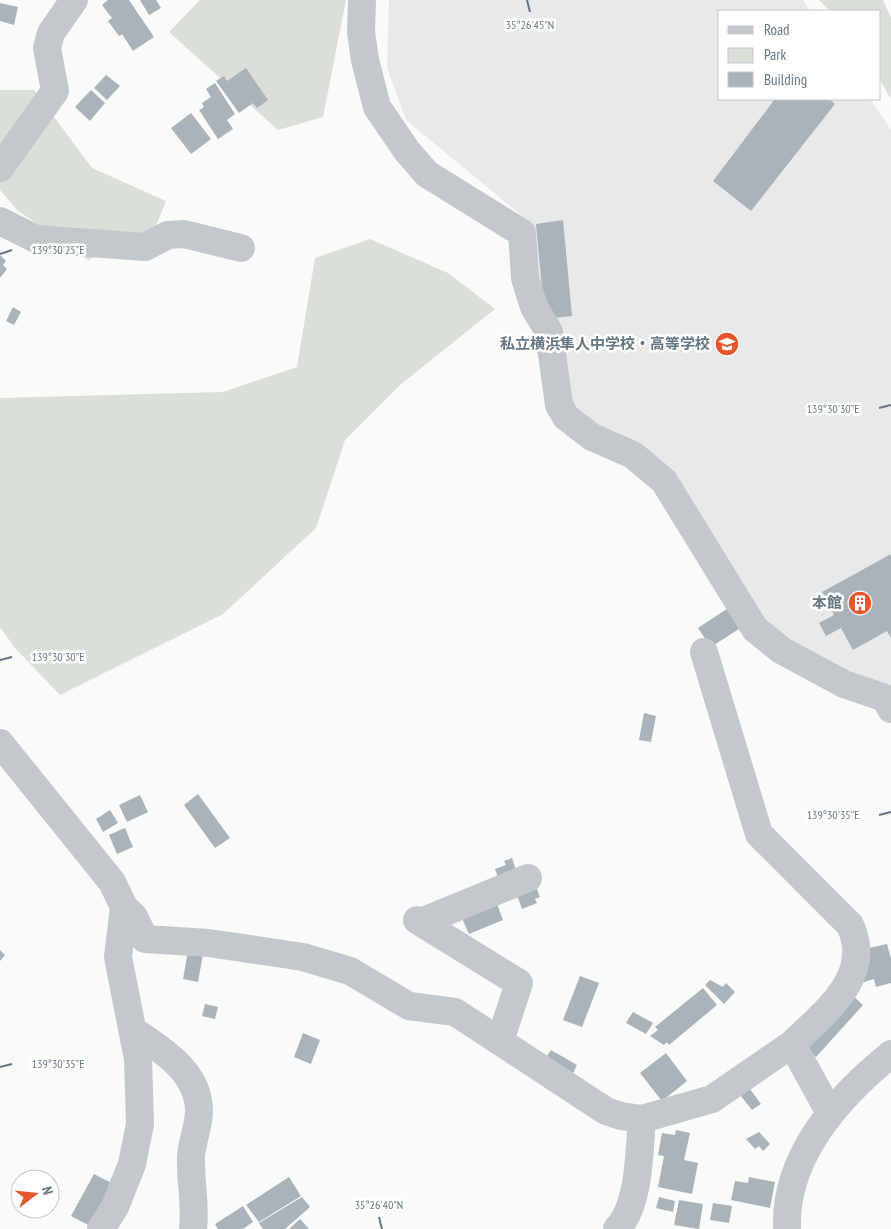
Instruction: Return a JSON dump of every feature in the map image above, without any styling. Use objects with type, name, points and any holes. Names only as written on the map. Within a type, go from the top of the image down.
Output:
[{"type":"street","points":[[0,168],[55,91],[48,48],[52,33],[74,0]]},
{"type":"street","points":[[362,0],[361,32],[365,60],[377,106],[407,152],[427,174],[522,233],[526,278],[534,306],[549,332],[559,405],[566,418],[592,437],[633,455],[664,481],[755,629],[781,650],[844,684],[886,698],[891,709]]},
{"type":"street","points":[[0,221],[36,239],[145,248],[168,235],[184,234],[241,248]]},
{"type":"street","points":[[0,743],[112,882],[124,907],[134,917],[145,939],[209,942],[303,957],[350,971],[409,1006],[456,1012],[606,1111],[621,1116],[642,1119],[712,1099],[792,1044],[832,1004],[852,978],[857,956],[856,938],[850,925],[760,834],[704,652]]},
{"type":"street","points":[[500,1042],[519,983],[419,921],[528,878]]},
{"type":"street","points":[[101,1229],[115,1207],[132,1164],[140,1124],[138,1059],[118,957],[124,907]]},
{"type":"street","points":[[134,1031],[168,1054],[185,1072],[195,1093],[199,1110],[191,1156],[195,1207],[193,1229]]},
{"type":"street","points":[[792,1044],[830,1113]]},
{"type":"street","points":[[787,1229],[794,1180],[810,1142],[830,1113],[872,1069],[891,1054]]},
{"type":"street","points":[[616,1229],[630,1205],[636,1183],[642,1119]]},
{"type":"shaded area","name":"私立横浜隼人中学校・高等学校","points":[[389,0],[803,0],[809,10],[718,10],[718,100],[871,100],[891,130],[891,692],[791,646],[762,621],[701,515],[571,408],[559,327],[538,284],[527,220],[406,120],[387,68]]},
{"type":"green space","points":[[200,0],[346,0],[323,117],[278,130],[169,32]]},
{"type":"green space","points":[[819,0],[883,0],[891,18],[891,99],[881,82],[881,10],[829,10]]},
{"type":"green space","points":[[0,90],[34,90],[92,168],[166,201],[156,226],[88,260],[17,210],[0,190]]},
{"type":"green space","points":[[370,239],[448,273],[495,309],[400,385],[345,440],[316,528],[223,614],[60,695],[15,648],[0,627],[0,398],[223,392],[297,367],[315,258]]},
{"type":"building","points":[[108,0],[129,0],[154,37],[133,51],[122,34],[119,36],[108,21],[112,18],[102,5]]},
{"type":"building","points":[[140,0],[156,0],[161,8],[149,15]]},
{"type":"building","points":[[0,3],[18,7],[14,25],[0,21]]},
{"type":"building","points":[[246,68],[268,100],[257,108],[253,103],[239,113],[216,81],[224,76],[227,81]]},
{"type":"building","points":[[106,75],[120,86],[107,100],[94,88]]},
{"type":"building","points":[[215,83],[235,114],[227,120],[233,129],[218,139],[199,110],[204,107],[202,103],[211,97],[206,89]]},
{"type":"building","points":[[91,90],[105,103],[90,121],[75,107]]},
{"type":"building","points":[[774,100],[830,100],[835,104],[751,211],[713,181]]},
{"type":"building","points":[[191,113],[211,139],[191,154],[171,128]]},
{"type":"building","points":[[563,220],[572,316],[553,318],[542,288],[536,224]]},
{"type":"building","points":[[0,255],[6,261],[3,265],[7,269],[0,278]]},
{"type":"building","points":[[13,307],[21,312],[14,325],[6,321]]},
{"type":"building","name":"本館","points":[[891,554],[891,638],[887,631],[853,650],[841,628],[826,636],[819,623],[834,615],[822,592]]},
{"type":"building","points":[[733,605],[745,625],[711,647],[698,628]]},
{"type":"building","points":[[644,713],[656,716],[651,742],[639,740]]},
{"type":"building","points":[[198,794],[230,838],[215,848],[184,805]]},
{"type":"building","points":[[140,795],[148,812],[127,822],[119,805]]},
{"type":"building","points":[[110,810],[118,823],[103,832],[96,819]]},
{"type":"building","points":[[125,828],[133,847],[117,854],[109,835]]},
{"type":"building","points":[[512,858],[517,873],[499,880],[495,869],[506,865],[504,861]]},
{"type":"building","points":[[535,884],[540,897],[535,899],[537,903],[522,909],[516,892]]},
{"type":"building","points":[[497,904],[503,920],[469,934],[462,918]]},
{"type":"building","points":[[887,944],[891,959],[891,983],[876,987],[874,979],[861,983],[865,949]]},
{"type":"building","points":[[0,950],[5,955],[0,961]]},
{"type":"building","points":[[188,951],[203,954],[198,982],[183,979]]},
{"type":"building","points":[[580,976],[599,983],[582,1027],[563,1020]]},
{"type":"building","points":[[710,980],[723,987],[726,983],[735,992],[724,1004],[705,985]]},
{"type":"building","points":[[703,988],[717,1005],[669,1045],[667,1042],[664,1045],[650,1036],[658,1030],[655,1027]]},
{"type":"building","points":[[852,995],[863,1005],[816,1057],[806,1047]]},
{"type":"building","points":[[205,1004],[218,1007],[215,1019],[202,1016]]},
{"type":"building","points":[[633,1012],[653,1023],[646,1034],[626,1023]]},
{"type":"building","points":[[303,1033],[320,1040],[311,1064],[294,1057]]},
{"type":"building","points":[[551,1050],[577,1065],[572,1075],[545,1059]]},
{"type":"building","points":[[666,1053],[687,1081],[662,1101],[640,1073]]},
{"type":"building","points":[[750,1089],[761,1104],[752,1110],[741,1096]]},
{"type":"building","points":[[676,1130],[690,1133],[684,1160],[698,1163],[692,1194],[658,1187],[664,1156],[658,1155],[662,1133],[675,1135]]},
{"type":"building","points":[[759,1132],[770,1144],[763,1151],[759,1146],[755,1149],[746,1139]]},
{"type":"building","points":[[94,1174],[115,1185],[94,1228],[71,1216]]},
{"type":"building","points":[[289,1177],[301,1196],[259,1222],[246,1205]]},
{"type":"building","points":[[749,1177],[775,1182],[770,1208],[731,1200],[735,1181],[748,1183]]},
{"type":"building","points":[[302,1197],[310,1207],[285,1229],[263,1229],[259,1223]]},
{"type":"building","points":[[659,1197],[675,1201],[673,1212],[656,1208]]},
{"type":"building","points":[[679,1200],[703,1204],[699,1229],[674,1225]]},
{"type":"building","points":[[713,1203],[732,1206],[729,1223],[710,1220]]},
{"type":"building","points":[[243,1206],[253,1222],[243,1229],[218,1229],[215,1224]]},
{"type":"building","points":[[300,1219],[309,1229],[289,1229]]},
{"type":"place","name":"私立横浜隼人中学校・高等学校","points":[[727,344]]},
{"type":"place","name":"本館","points":[[860,603]]}]
